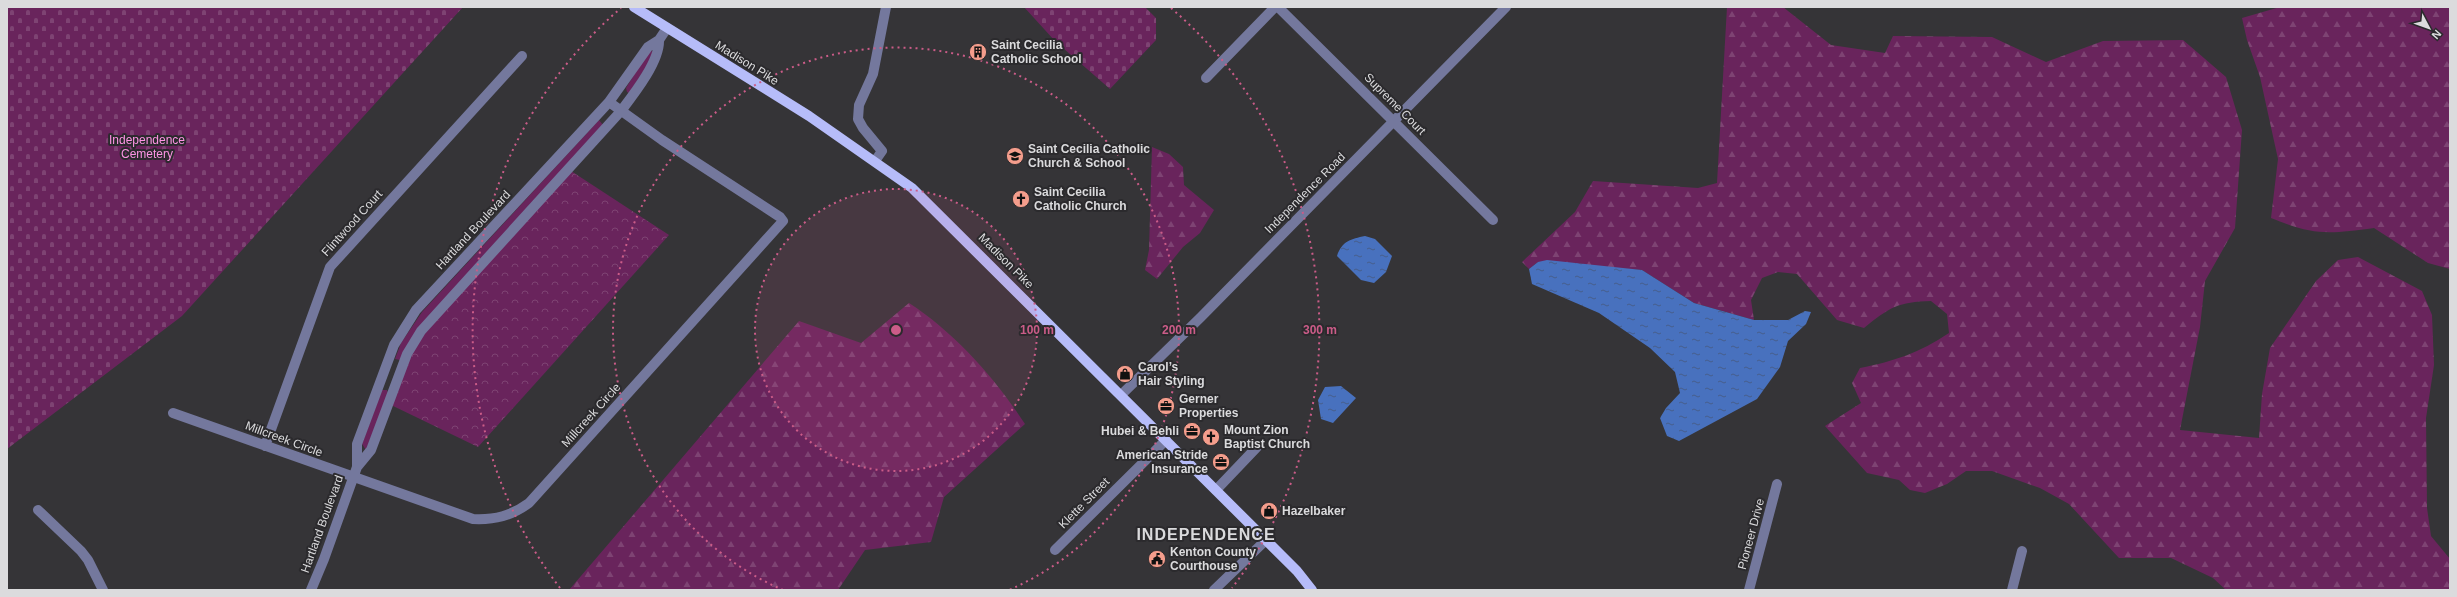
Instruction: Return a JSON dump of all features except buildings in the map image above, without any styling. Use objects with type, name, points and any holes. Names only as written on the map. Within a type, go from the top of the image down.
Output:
[{"type":"main road","name":"Madison Pike","points":[[634,7],[809,116],[912,188],[939,213],[1297,570],[1312,590]]},
{"type":"street","points":[[875,161],[882,151],[862,128],[858,119],[859,105],[872,74],[886,7]]},
{"type":"street","points":[[1206,78],[1276,7]]},
{"type":"street","name":"Supreme Court","points":[[1276,7],[1394,121],[1492,220]]},
{"type":"street","name":"Independence Road","points":[[1121,394],[1201,316],[1506,7]]},
{"type":"street","name":"Hartland Boulevard","points":[[357,467],[357,444],[394,345],[416,310],[609,102],[648,47],[659,40],[666,28]]},
{"type":"street","name":"Hartland Boulevard","points":[[311,590],[324,559],[357,467],[371,450],[408,354],[421,331],[621,111],[634,94],[660,51],[659,40]]},
{"type":"street","name":"Flintwood Court","points":[[265,446],[330,267],[522,56]]},
{"type":"street","name":"Millcreek Circle","points":[[173,413],[473,519],[488,520],[506,517],[518,511],[529,503],[784,221],[662,140],[609,102]]},
{"type":"street","name":"Klette Street","points":[[1055,550],[1166,440]]},
{"type":"street","points":[[1216,490],[1257,446]]},
{"type":"street","name":"Pioneer Drive","points":[[1750,590],[1777,484]]},
{"type":"street","points":[[38,510],[85,555],[103,590]]},
{"type":"street","points":[[1214,590],[1266,540]]},
{"type":"street","points":[[2012,590],[2022,551]]},
{"type":"green space","name":"Independence Cemetery","points":[[7,7],[463,7],[182,316],[7,449]]},
{"type":"green space","points":[[1024,7],[1145,7],[1156,18],[1156,40],[1110,89],[1055,41]]},
{"type":"green space","points":[[1727,7],[1783,7],[1831,45],[1885,53],[1893,36],[1992,37],[2046,62],[2103,41],[2183,40],[2226,77],[2242,130],[2235,228],[2205,281],[2200,327],[2180,430],[2259,438],[2262,394],[2270,348],[2316,281],[2338,260],[2358,257],[2422,291],[2432,315],[2434,365],[2426,418],[2427,508],[2431,536],[2450,559],[2450,590],[2226,590],[2213,578],[2171,558],[2119,558],[2069,504],[2040,488],[1992,471],[1966,471],[1947,484],[1925,493],[1910,490],[1899,480],[1867,473],[1825,426],[1861,403],[1852,383],[1860,368],[1917,351],[1949,333],[1947,314],[1931,301],[1902,304],[1888,310],[1864,328],[1837,320],[1797,274],[1778,272],[1762,278],[1751,300],[1754,320],[1694,303],[1642,270],[1538,262],[1529,269],[1522,262],[1575,212],[1593,181],[1698,188],[1717,183]]},
{"type":"green space","points":[[2280,7],[2450,7],[2450,269],[2428,263],[2374,228],[2345,232],[2311,231],[2271,218],[2278,159],[2260,77],[2247,40],[2242,18]]},
{"type":"green space","points":[[652,51],[654,55],[629,93],[627,92],[626,88],[648,52]]},
{"type":"green space","points":[[599,120],[603,125],[400,360],[395,359],[401,343],[422,312]]},
{"type":"green space","points":[[1152,147],[1169,154],[1183,167],[1184,185],[1214,210],[1200,233],[1183,247],[1157,279],[1145,270],[1149,250]]},
{"type":"green space","points":[[568,169],[669,235],[478,447],[389,404],[407,354]]},
{"type":"green space","points":[[909,303],[958,342],[1001,390],[1025,424],[944,497],[931,542],[865,550],[838,590],[569,590],[799,321],[861,343]]},
{"type":"green space","points":[[382,390],[387,390],[388,393],[366,450],[362,444]]},
{"type":"water","points":[[1365,236],[1375,239],[1392,256],[1386,272],[1374,283],[1361,280],[1337,256],[1344,244],[1355,238]]},
{"type":"water","points":[[1547,260],[1642,270],[1694,303],[1754,320],[1788,320],[1805,311],[1811,312],[1806,324],[1788,341],[1780,367],[1757,399],[1679,441],[1667,436],[1660,418],[1666,408],[1680,393],[1675,372],[1650,348],[1599,313],[1532,284],[1529,269],[1538,262]]},
{"type":"water","points":[[1341,386],[1356,398],[1333,423],[1321,419],[1318,400],[1325,387]]},
{"type":"place","name":"Saint Cecilia Catholic School","points":[[978,52]]},
{"type":"place","name":"Saint Cecilia Catholic Church & School","points":[[1015,156]]},
{"type":"place","name":"Saint Cecilia Catholic Church","points":[[1021,199]]},
{"type":"place","name":"Carol’s Hair Styling","points":[[1125,374]]},
{"type":"place","name":"Gerner Properties","points":[[1166,406]]},
{"type":"place","name":"Hubei & Behli","points":[[1192,431]]},
{"type":"place","name":"Mount Zion Baptist Church","points":[[1211,437]]},
{"type":"place","name":"American Stride Insurance","points":[[1221,462]]},
{"type":"place","name":"Hazelbaker","points":[[1269,511]]},
{"type":"place","name":"Kenton County Courthouse","points":[[1157,559]]},
{"type":"district","name":"INDEPENDENCE","points":[[1206,534]]}]
